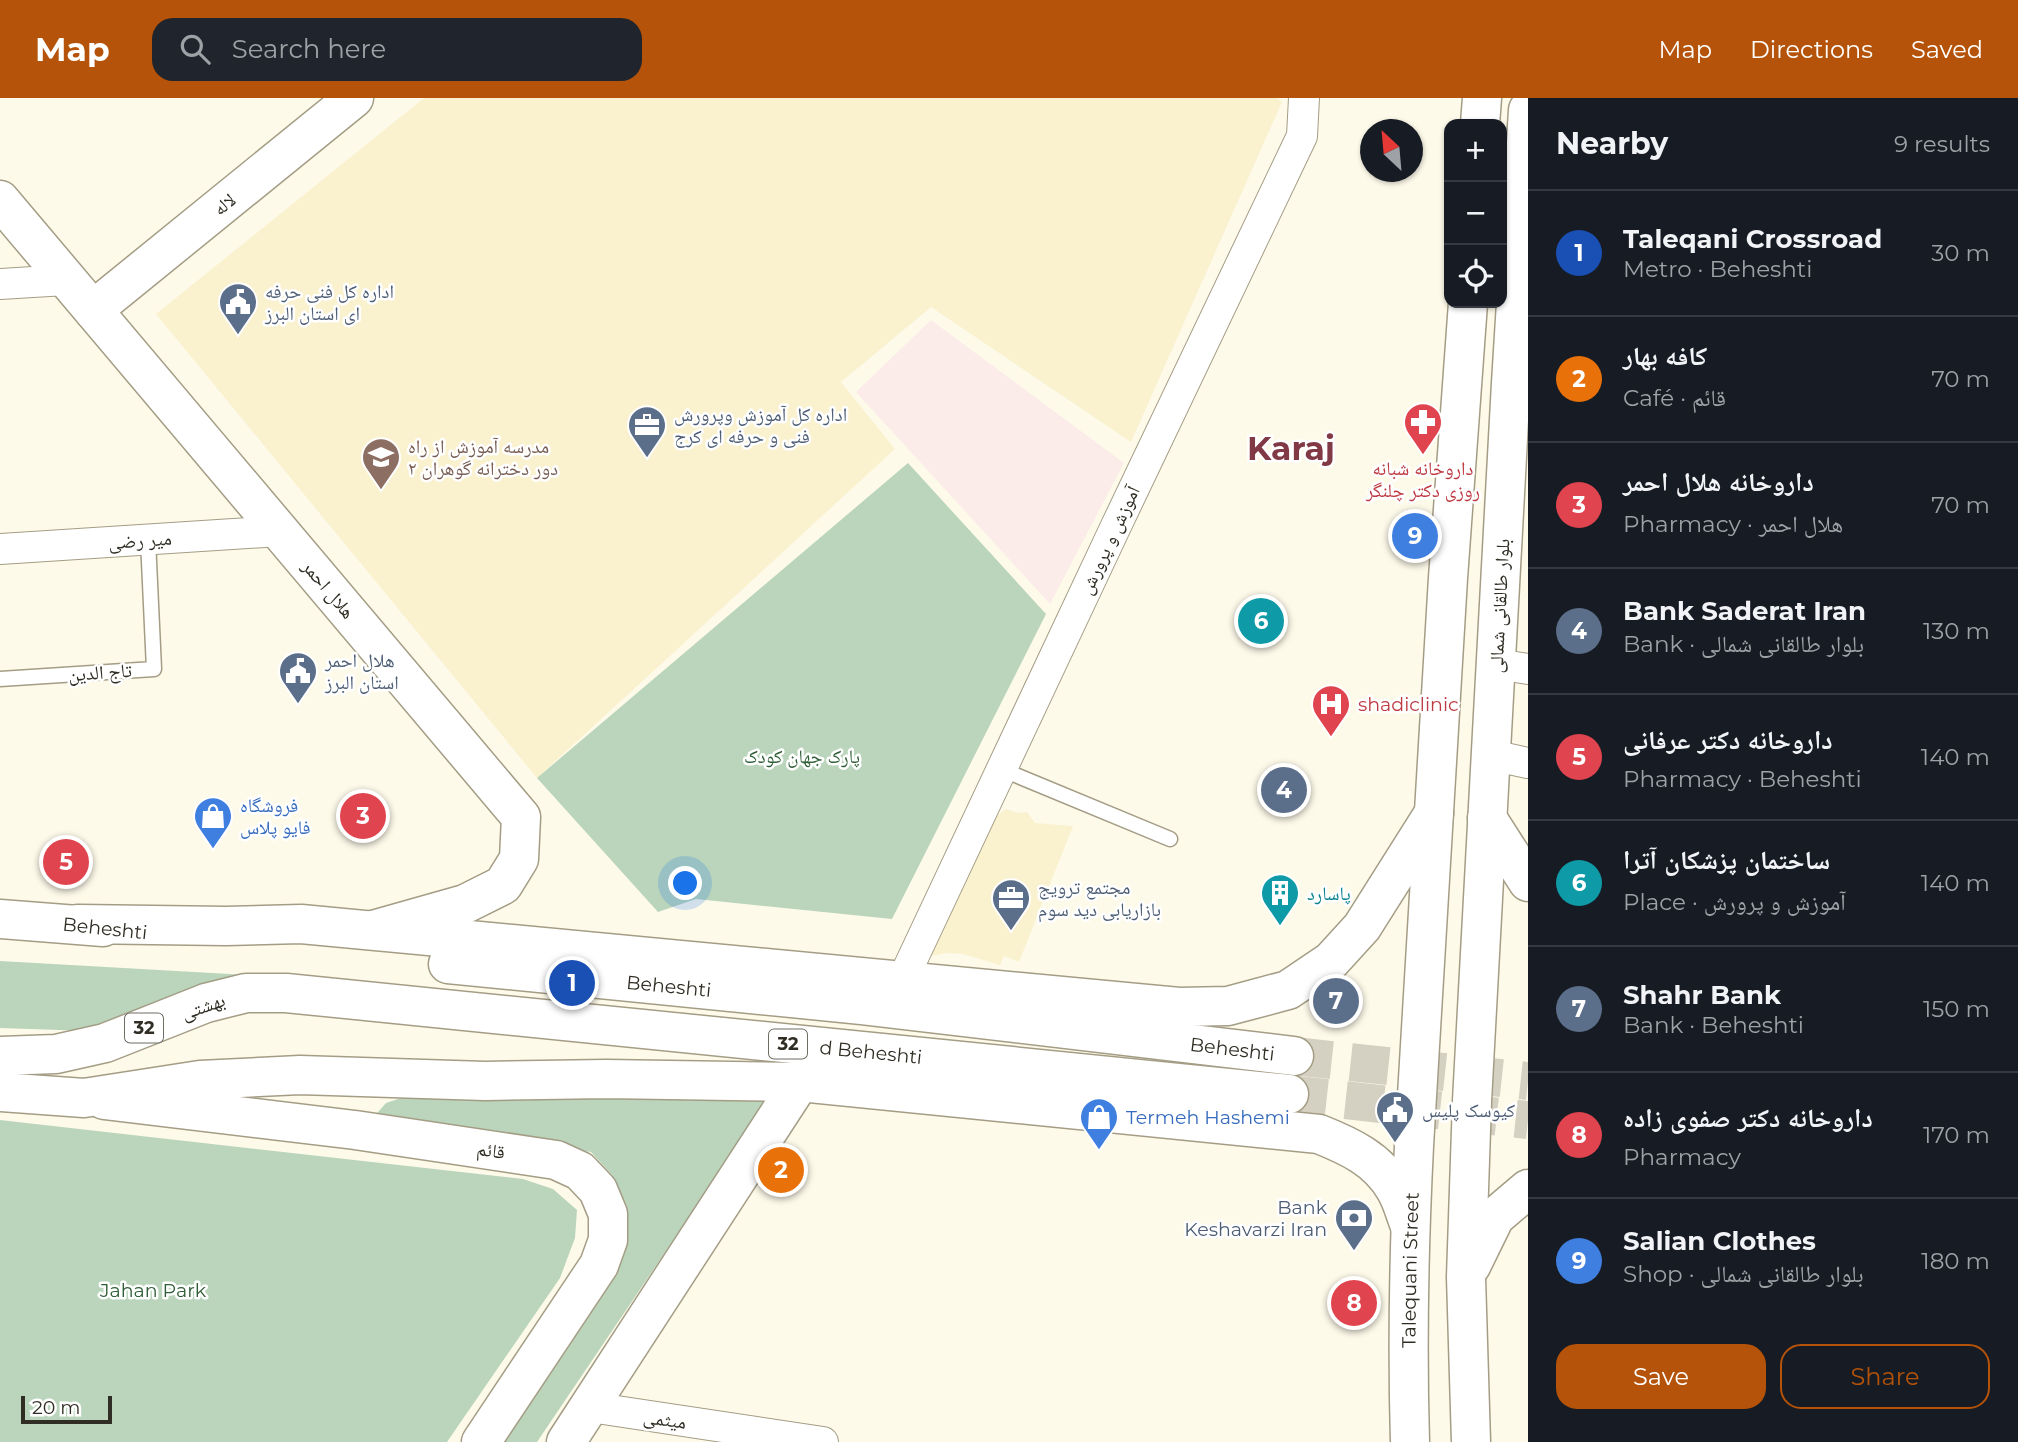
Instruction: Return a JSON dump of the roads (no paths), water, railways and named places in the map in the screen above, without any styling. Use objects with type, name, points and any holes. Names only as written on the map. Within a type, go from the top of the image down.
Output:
[{"type":"main road","name":"لاله","points":[[93,310],[354,98]]},
{"type":"main road","points":[[1480,119],[1482,98]]},
{"type":"main road","name":"بلوار طالقانی شمالی","points":[[1466,1277],[1472,1101],[1491,755],[1512,667],[1517,500],[1511,383],[1525,212],[1528,110]]},
{"type":"main road","name":"هلال احمر","points":[[0,201],[522,817],[519,859],[503,885],[465,904],[373,930]]},
{"type":"main road","points":[[78,924],[301,924],[1179,1007],[1228,1006],[1288,990],[1331,961],[1362,927],[1434,813],[1468,308]]},
{"type":"main road","name":"Talequani Street","points":[[1410,1442],[1410,1226],[1434,813]]},
{"type":"main road","points":[[1488,818],[1528,883]]},
{"type":"main road","name":"Beheshti","points":[[0,919],[78,924],[308,950],[862,1005],[1294,1056]]},
{"type":"main road","name":"d Beheshti","points":[[0,1056],[56,1054],[105,1043],[206,1003],[246,993],[286,993],[1289,1094]]},
{"type":"main road","points":[[0,1092],[84,1098],[200,1080],[300,1075],[485,1082],[606,1079],[800,1082],[1319,1134],[1349,1146],[1378,1165],[1396,1189],[1410,1226]]},
{"type":"main road","points":[[566,1442],[800,1082]]},
{"type":"main road","name":"قائم","points":[[84,1098],[368,1132],[556,1160],[580,1171],[598,1190],[608,1214],[608,1240],[599,1265],[481,1442]]},
{"type":"main road","points":[[1471,1442],[1466,1277],[1495,1217],[1528,1189]]},
{"type":"street","name":"آموزش و پرورش","points":[[903,979],[1302,136],[1304,98]]},
{"type":"street","points":[[0,284],[66,280]]},
{"type":"street","name":"میر رضی","points":[[0,550],[280,531]]},
{"type":"street","points":[[1491,755],[1528,763]]},
{"type":"street","name":"میثمی","points":[[590,1407],[823,1442]]},
{"type":"lane","name":"تاج الدین","points":[[0,679],[154,669],[148,540]]},
{"type":"lane","points":[[1001,769],[1170,839]]},
{"type":"tunnel","points":[[1294,1056],[1528,1081]]},
{"type":"tunnel","points":[[1289,1094],[1528,1120]]},
{"type":"place","name":"اداره کل فنی حرفه ای استان البرز","points":[[238,336]]},
{"type":"place","name":"داروخانه شبانه روزی دکتر چلنگر","points":[[1423,456]]},
{"type":"place","name":"اداره کل آموزش وپرورش فنی و حرفه ای کرج","points":[[647,459]]},
{"type":"place","name":"مدرسه آموزش از راه دور دخترانه گوهران ۲","points":[[381,491]]},
{"type":"place","name":"Salian Clothes","points":[[1415,536]]},
{"type":"place","name":"ساختمان پزشکان آترا","points":[[1261,621]]},
{"type":"place","name":"هلال احمر استان البرز","points":[[298,705]]},
{"type":"place","name":"shadiclinic","points":[[1331,738]]},
{"type":"place","name":"Bank Saderat Iran","points":[[1284,790]]},
{"type":"place","name":"داروخانه هلال احمر","points":[[363,816]]},
{"type":"place","name":"فروشگاه فایو پلاس","points":[[213,850]]},
{"type":"place","name":"داروخانه دکتر عرفانی","points":[[66,862]]},
{"type":"place","name":"پاسارد","points":[[1280,927]]},
{"type":"place","name":"مجتمع ترویج بازاریابی دید سوم","points":[[1011,932]]},
{"type":"place","name":"Taleqani Crossroad","points":[[572,983]]},
{"type":"place","name":"Shahr Bank","points":[[1336,1001]]},
{"type":"place","name":"کیوسک پلیس","points":[[1395,1144]]},
{"type":"place","name":"Termeh Hashemi","points":[[1099,1151]]},
{"type":"place","name":"کافه بهار","points":[[781,1170]]},
{"type":"place","name":"Bank Keshavarzi Iran","points":[[1354,1252]]},
{"type":"place","name":"داروخانه دکتر صفوی زاده","points":[[1354,1303]]},
{"type":"district","name":"Karaj","points":[[1291,448]]},
{"type":"park label","name":"پارک جهان کودک","points":[[802,756]]},
{"type":"park label","name":"Jahan Park","points":[[153,1290]]}]
